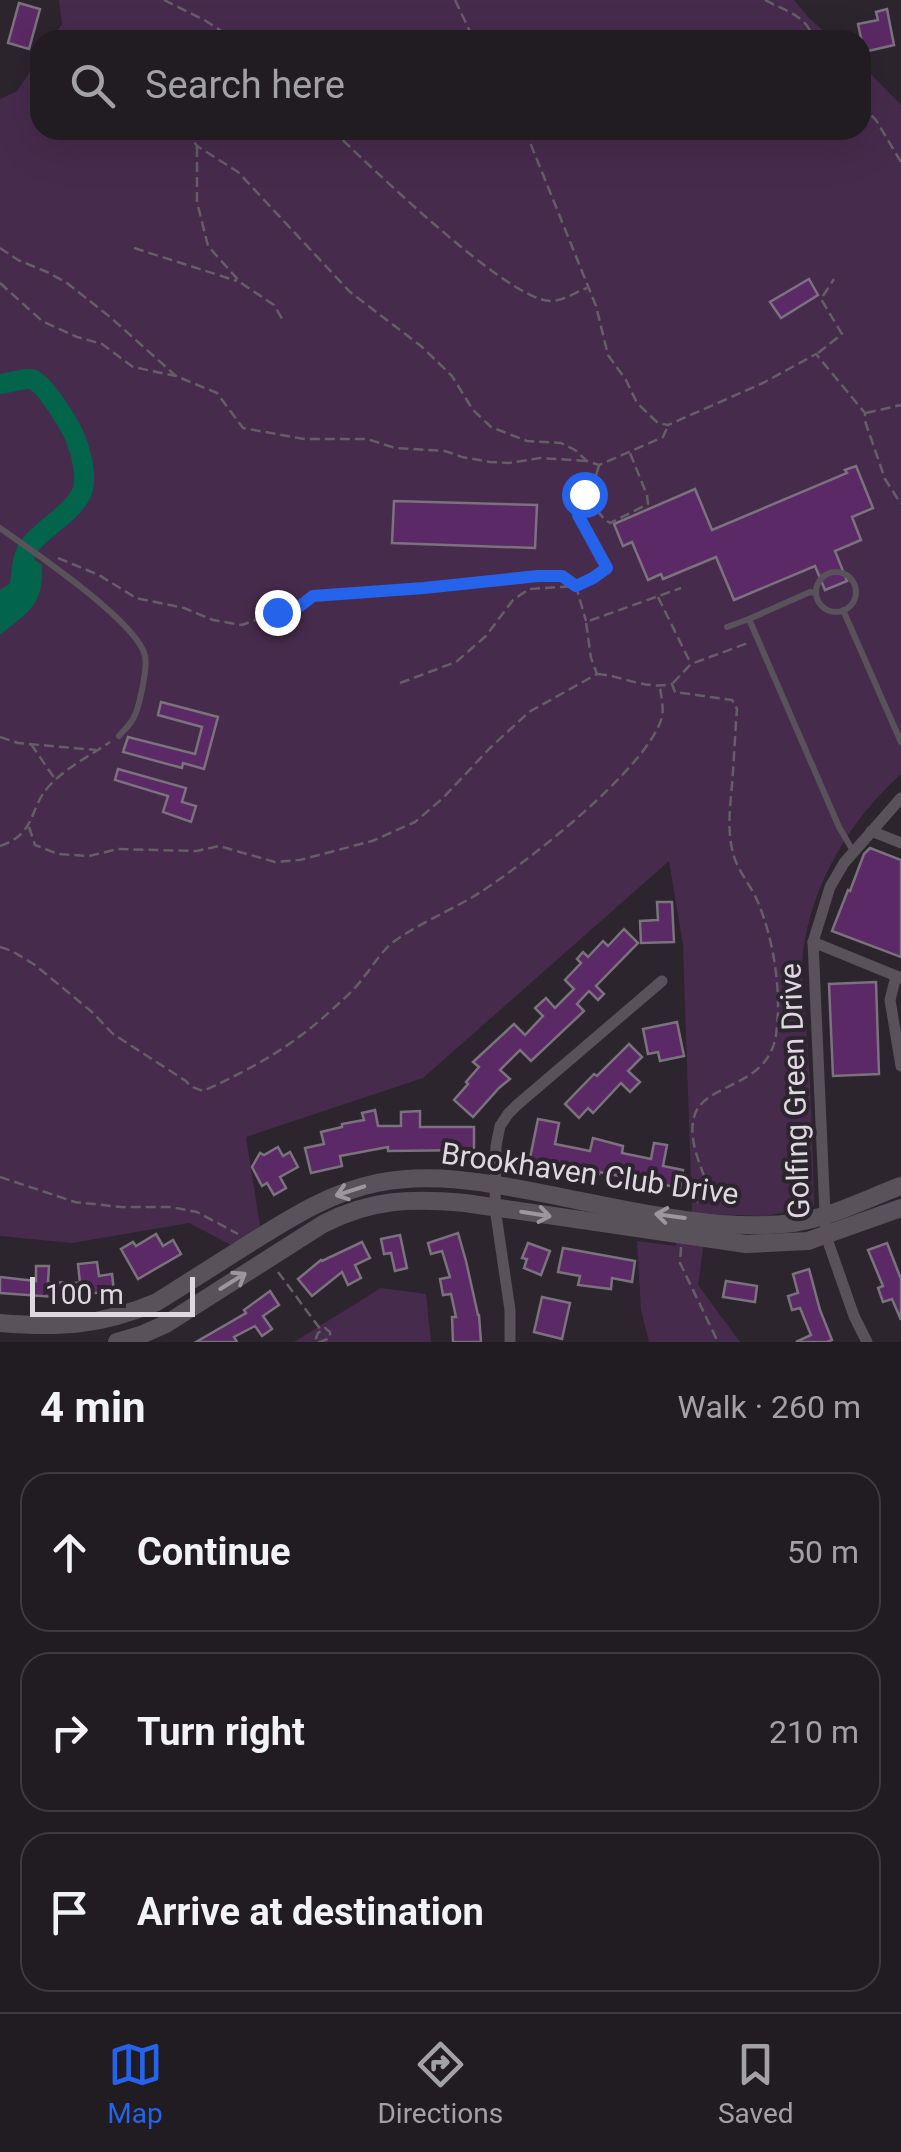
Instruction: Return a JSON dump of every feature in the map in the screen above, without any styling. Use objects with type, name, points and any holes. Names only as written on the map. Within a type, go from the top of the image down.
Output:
[{"type":"main road","name":"Brookhaven Club Drive","points":[[10,1330],[77,1324],[131,1313],[157,1302],[317,1202],[349,1190],[407,1178],[496,1184],[746,1244],[826,1236],[901,1208]]},
{"type":"main road","name":"Brookhaven Club Drive","points":[[116,1342],[166,1324],[343,1214],[374,1204],[433,1200],[684,1227],[748,1225],[792,1223],[901,1186]]},
{"type":"main road","points":[[261,1237],[274,1255]]},
{"type":"street","name":"Golfing Green Drive","points":[[867,1342],[826,1236],[814,942],[830,887],[854,852],[901,798]]},
{"type":"street","points":[[871,831],[901,843]]},
{"type":"street","points":[[814,942],[898,977],[890,1000],[901,1066]]},
{"type":"street","points":[[510,1342],[510,1310],[495,1208],[500,1126],[508,1114],[662,981]]},
{"type":"lane","points":[[0,528],[107,609],[137,640],[146,657],[135,716],[119,736]]},
{"type":"lane","points":[[830,573],[843,573],[856,588],[854,602],[843,610],[826,608],[816,593],[819,582],[830,573]]},
{"type":"lane","points":[[727,627],[810,592],[816,593]]},
{"type":"lane","points":[[843,610],[901,742]]},
{"type":"lane","points":[[749,619],[839,827],[854,852]]},
{"type":"path","points":[[164,0],[220,30]]},
{"type":"path","points":[[455,0],[469,30]]},
{"type":"path","points":[[765,0],[800,18],[811,30]]},
{"type":"path","points":[[871,115],[901,162]]},
{"type":"path","points":[[193,140],[238,172],[350,292],[421,346],[452,376],[474,410],[492,427],[527,441],[561,443],[587,461]]},
{"type":"path","points":[[343,140],[432,222],[507,282],[551,301],[589,287]]},
{"type":"path","points":[[530,140],[596,306],[608,355],[637,403],[658,423],[668,424],[763,383],[816,354],[842,334],[821,300],[834,279]]},
{"type":"path","points":[[197,146],[197,202],[208,246],[240,282],[274,305],[284,322]]},
{"type":"path","points":[[0,248],[66,283],[176,376]]},
{"type":"path","points":[[134,248],[240,282]]},
{"type":"path","points":[[0,283],[42,321],[102,344],[133,368],[176,376],[218,392],[235,420],[252,431],[304,439],[367,439],[395,448],[445,451],[509,463],[540,458],[599,464],[663,437],[668,424]]},
{"type":"path","points":[[816,354],[865,413],[884,479],[901,504]]},
{"type":"path","points":[[865,413],[901,405]]},
{"type":"path","points":[[599,464],[593,483],[598,512],[610,523],[648,504],[629,450]]},
{"type":"path","points":[[400,683],[456,662],[486,636],[512,600],[528,589],[576,586],[607,568],[578,515],[578,498],[593,483]]},
{"type":"path","points":[[41,557],[47,554],[79,566],[136,598],[242,625],[300,606],[313,596],[562,576],[576,586],[597,674]]},
{"type":"path","points":[[586,622],[681,588]]},
{"type":"path","points":[[658,596],[691,664]]},
{"type":"path","points":[[29,827],[35,845],[58,854],[89,856],[118,849],[197,851],[219,846],[275,862],[300,860],[372,841],[416,822],[529,712],[597,674],[660,687],[672,684],[691,664],[759,639]]},
{"type":"path","points":[[672,684],[675,692],[732,700],[737,709],[730,838],[733,856],[766,922],[776,966],[776,1038],[770,1054],[760,1068],[704,1101],[694,1115],[697,1158],[707,1184],[684,1227],[680,1263],[718,1342]]},
{"type":"path","points":[[0,947],[35,966],[113,1034],[190,1086],[203,1090],[266,1060],[290,1043],[362,980],[384,949],[521,865],[616,783],[658,727],[663,706],[660,687]]},
{"type":"path","points":[[0,846],[29,827],[46,789],[67,770],[119,736]]},
{"type":"path","points":[[0,737],[18,743],[98,750]]},
{"type":"path","points":[[30,744],[56,780]]},
{"type":"path","points":[[0,1177],[76,1202],[121,1207],[171,1206],[261,1237]]},
{"type":"path","points":[[274,1255],[321,1330]]},
{"type":"path","points":[[314,1341],[330,1338],[328,1330],[321,1330]]},
{"type":"path","points":[[314,1341],[321,1330]]},
{"type":"shaded area","points":[[59,0],[794,0],[823,30],[58,30],[62,24]]},
{"type":"shaded area","points":[[30,72],[30,140],[871,140],[871,74],[901,105],[901,774],[865,812],[836,854],[808,926],[802,973],[814,1206],[766,1216],[708,1214],[698,1285],[740,1342],[649,1342],[641,1310],[637,1241],[675,1246],[692,1210],[683,945],[669,861],[423,1078],[246,1137],[260,1226],[231,1245],[189,1223],[72,1243],[0,1236],[0,99],[17,91]]},
{"type":"shaded area","points":[[23,551],[42,565],[40,590],[32,606],[0,635],[0,590],[11,583],[17,555]]},
{"type":"shaded area","points":[[381,1288],[426,1294],[431,1342],[294,1342]]},
{"type":"building","points":[[19,3],[40,9],[34,30],[30,30],[29,49],[8,43]]},
{"type":"building","points":[[887,9],[894,45],[871,50],[871,30],[859,30],[858,24],[878,20],[876,12]]},
{"type":"building","points":[[809,279],[818,295],[781,318],[770,302]]},
{"type":"building","points":[[856,466],[873,508],[852,517],[861,540],[835,551],[847,581],[825,590],[815,566],[734,600],[716,557],[663,579],[661,574],[648,580],[632,542],[623,546],[614,524],[695,489],[712,530]]},
{"type":"building","points":[[394,501],[537,505],[535,548],[392,543]]},
{"type":"building","points":[[161,702],[218,717],[204,769],[183,763],[182,768],[123,752],[128,737],[195,754],[202,727],[158,715]]},
{"type":"building","points":[[118,769],[186,788],[182,802],[196,806],[191,822],[163,812],[168,796],[115,780]]},
{"type":"building","points":[[870,848],[901,860],[901,957],[832,931]]},
{"type":"building","points":[[657,902],[672,902],[674,942],[641,943],[640,921],[658,920]]},
{"type":"building","points":[[624,929],[638,943],[596,986],[604,994],[598,1000],[589,991],[577,1004],[584,1011],[531,1061],[520,1050],[500,1070],[510,1079],[473,1117],[454,1100],[479,1067],[473,1062],[514,1024],[525,1035],[543,1016],[535,1008],[546,998],[555,1008],[574,989],[565,980],[581,963],[577,959],[583,952],[588,957],[603,941],[608,946]]},
{"type":"building","points":[[876,982],[879,1074],[833,1076],[829,984]]},
{"type":"building","points":[[677,1022],[684,1056],[660,1061],[658,1052],[648,1054],[643,1029]]},
{"type":"building","points":[[629,1044],[642,1057],[628,1071],[640,1082],[630,1092],[621,1083],[593,1113],[588,1108],[579,1118],[565,1104]]},
{"type":"building","points":[[375,1110],[378,1126],[401,1126],[401,1112],[420,1111],[420,1127],[474,1127],[474,1150],[388,1151],[388,1147],[340,1156],[342,1166],[311,1173],[305,1148],[324,1144],[321,1132],[364,1120],[362,1113]]},
{"type":"building","points":[[538,1119],[559,1123],[555,1144],[590,1151],[593,1138],[623,1146],[622,1153],[651,1159],[654,1143],[667,1145],[663,1166],[683,1170],[680,1188],[529,1163]]},
{"type":"building","points":[[278,1147],[283,1156],[290,1152],[298,1167],[280,1177],[286,1188],[274,1195],[267,1183],[262,1186],[252,1167],[260,1153],[264,1155]]},
{"type":"building","points":[[458,1233],[479,1315],[481,1342],[453,1342],[452,1317],[456,1317],[451,1294],[443,1295],[440,1279],[450,1277],[442,1251],[431,1254],[428,1243]]},
{"type":"building","points":[[156,1234],[163,1246],[173,1240],[181,1254],[138,1279],[121,1249],[133,1242],[136,1246]]},
{"type":"building","points":[[400,1235],[407,1268],[395,1271],[391,1253],[384,1254],[381,1239]]},
{"type":"building","points":[[362,1242],[370,1258],[355,1265],[361,1278],[348,1285],[342,1272],[312,1296],[298,1279],[321,1260]]},
{"type":"building","points":[[528,1243],[550,1251],[541,1275],[524,1268],[527,1259],[522,1258]]},
{"type":"building","points":[[887,1243],[901,1279],[901,1320],[892,1299],[883,1302],[878,1288],[883,1286],[868,1250]]},
{"type":"building","points":[[563,1248],[635,1261],[632,1282],[612,1278],[611,1289],[578,1285],[580,1276],[558,1272]]},
{"type":"building","points":[[97,1262],[99,1276],[112,1274],[114,1291],[68,1298],[0,1293],[0,1277],[36,1281],[36,1266],[49,1266],[48,1282],[80,1283],[78,1264]]},
{"type":"building","points":[[809,1269],[832,1340],[827,1342],[796,1342],[811,1335],[800,1308],[792,1310],[788,1296],[798,1293],[793,1274]]},
{"type":"building","points":[[726,1281],[757,1286],[755,1302],[723,1297]]},
{"type":"building","points":[[270,1291],[279,1305],[263,1316],[272,1329],[262,1336],[255,1326],[234,1337],[237,1342],[196,1342],[246,1313],[244,1310]]},
{"type":"building","points":[[542,1297],[570,1303],[562,1339],[534,1332]]},
{"type":"waterway","points":[[0,384],[31,379],[43,387],[73,434],[84,475],[76,502],[27,550],[19,589],[0,612]]},
{"type":"route","points":[[277,612],[300,606],[313,596],[538,576],[562,576],[576,586],[607,568],[578,515],[578,498],[584,494]]}]
